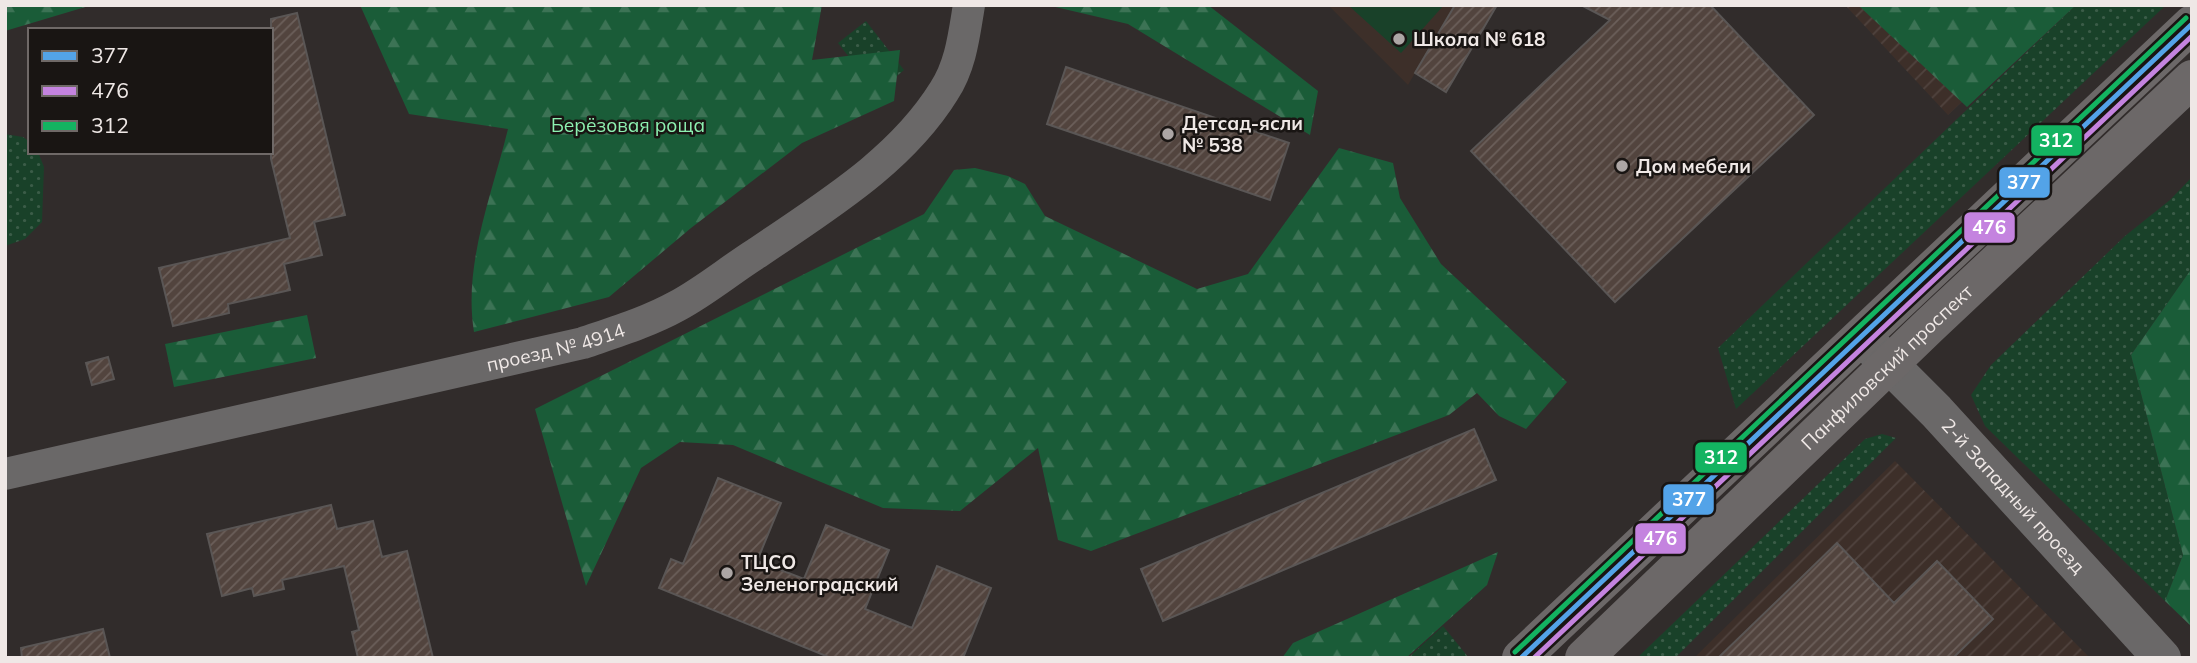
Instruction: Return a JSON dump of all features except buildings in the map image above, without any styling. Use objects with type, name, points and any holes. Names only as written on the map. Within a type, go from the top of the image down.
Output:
[{"type":"main road","name":"Панфиловский проспект","points":[[1521,658],[2192,24]]},
{"type":"main road","name":"Панфиловский проспект","points":[[1584,658],[2192,79]]},
{"type":"street","name":"проезд № 4914","points":[[5,474],[583,343],[677,306],[820,209],[883,162],[921,125],[946,89],[962,51],[969,5]]},
{"type":"street","name":"2-й Западный проезд","points":[[1862,337],[1936,411],[2162,658]]},
{"type":"shaded area","name":"Школа № 618","points":[[1328,5],[1455,5],[1408,85]]},
{"type":"shaded area","points":[[1845,5],[2064,5],[1948,115]]},
{"type":"shaded area","points":[[1895,461],[2090,658],[1694,658]]},
{"type":"green space","points":[[5,5],[92,5],[5,31]]},
{"type":"green space","name":"Берёзовая роща","points":[[360,5],[822,5],[812,60],[900,50],[894,101],[802,143],[691,228],[609,297],[474,332],[472,281],[476,255],[508,129],[409,114]]},
{"type":"green space","points":[[1047,5],[1208,5],[1318,91],[1310,135],[1128,24]]},
{"type":"green space","points":[[1348,5],[1444,5],[1401,53]]},
{"type":"green space","points":[[1858,5],[2076,5],[1967,107]]},
{"type":"green space","points":[[2076,5],[2166,5],[1736,409],[1718,348]]},
{"type":"green space","points":[[866,21],[904,70],[877,93],[838,43]]},
{"type":"green space","points":[[5,134],[28,141],[28,154],[39,154],[44,167],[42,222],[25,239],[5,246]]},
{"type":"green space","points":[[1339,148],[1393,163],[1400,198],[1441,264],[1567,382],[1526,429],[1499,416],[1477,393],[1449,415],[1091,551],[1058,540],[1038,448],[960,511],[883,508],[733,445],[680,442],[641,468],[586,586],[535,409],[924,214],[954,170],[975,168],[1008,176],[1025,184],[1045,216],[1197,289],[1248,274]]},
{"type":"green space","points":[[2192,177],[2192,268],[2131,355],[2183,555],[2165,601],[1985,426],[1971,395],[1991,365],[2125,236],[2170,200]]},
{"type":"green space","points":[[2192,268],[2192,627],[2165,601],[2183,555],[2131,355]]},
{"type":"green space","points":[[307,315],[316,358],[174,387],[165,344]]},
{"type":"green space","points":[[1882,434],[1896,438],[1675,658],[1637,658],[1865,439]]},
{"type":"green space","points":[[1498,552],[1487,585],[1406,658],[1282,658],[1293,643]]},
{"type":"green space","points":[[1443,626],[1469,658],[1408,658]]},
{"type":"transit line","name":"312","points":[[1515,652],[2186,18]]},
{"type":"transit line","name":"377","points":[[1521,658],[2192,24]]},
{"type":"transit line","name":"476","points":[[1534,658],[2192,36]]},
{"type":"place","name":"Школа № 618","points":[[1399,39]]},
{"type":"place","name":"Детсад-ясли № 538","points":[[1168,134]]},
{"type":"place","name":"Дом мебели","points":[[1622,166]]},
{"type":"place","name":"ТЦСО Зеленоградский","points":[[727,573]]}]
